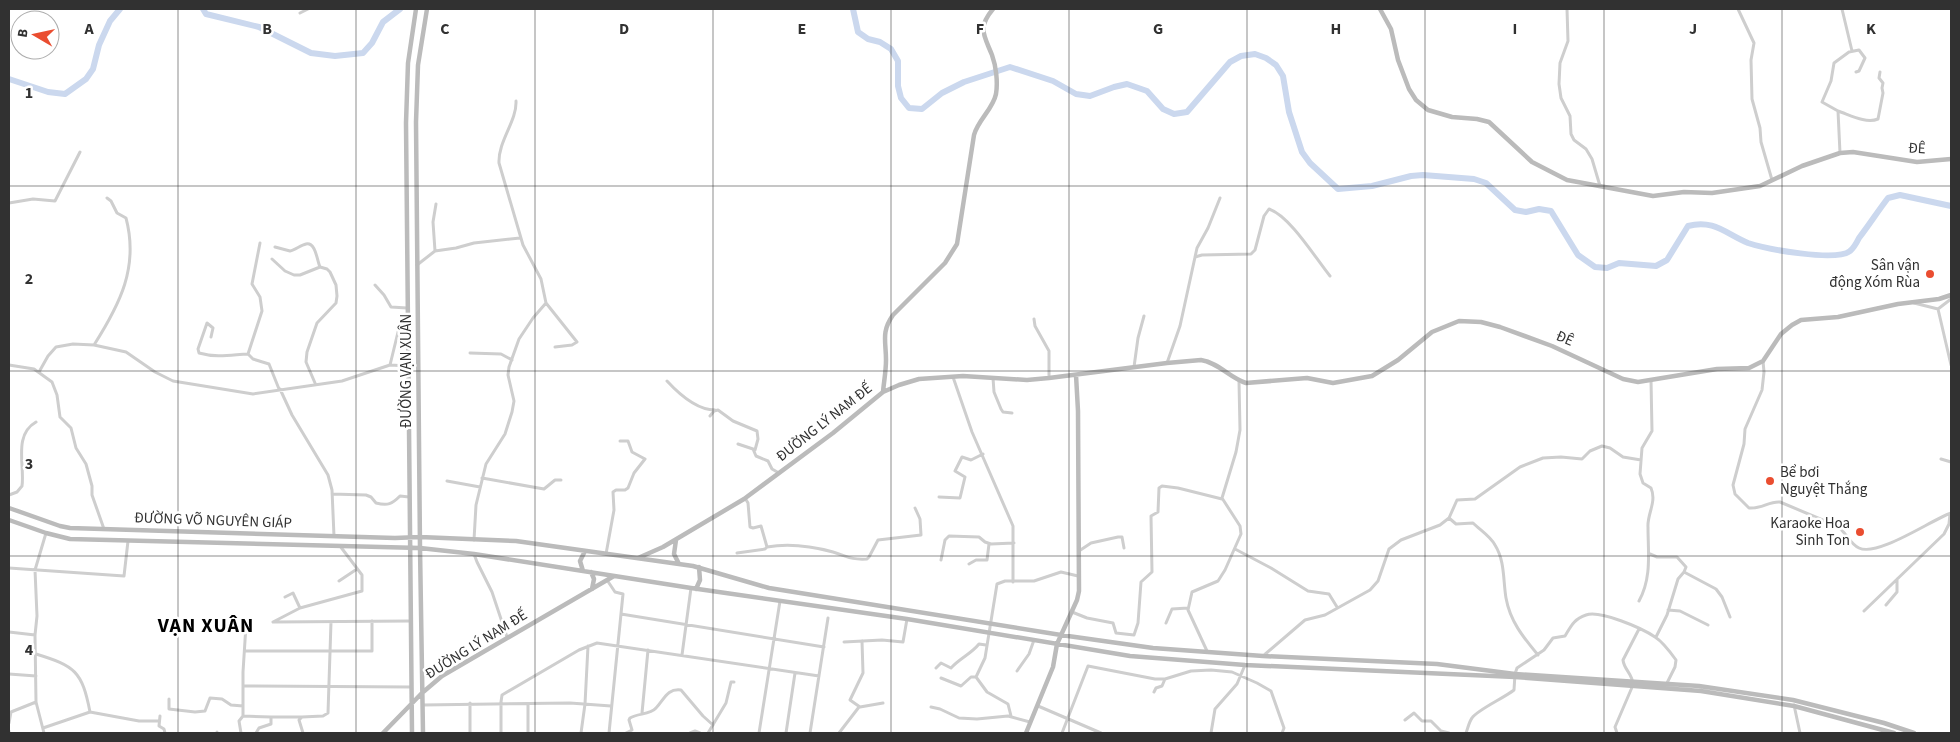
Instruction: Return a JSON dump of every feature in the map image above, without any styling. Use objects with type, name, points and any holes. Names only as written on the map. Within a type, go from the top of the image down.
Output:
[{"type":"main road","name":"ĐƯỜNG VẠN XUÂN","points":[[412,733],[406,123],[408,63],[416,9]]},
{"type":"main road","name":"ĐƯỜNG LÝ NAM ĐẾ","points":[[638,558],[677,539],[745,498],[851,419],[883,392],[886,362],[884,333],[886,324],[945,264],[957,244],[974,135],[977,126],[995,97],[997,81],[993,59],[983,38],[984,22],[993,9]]},
{"type":"main road","name":"ĐÊ","points":[[1380,9],[1391,28],[1398,60],[1409,89],[1416,100],[1428,110],[1452,117],[1489,122],[1532,162],[1567,180],[1653,196],[1684,192],[1712,193],[1760,186],[1802,166],[1840,153],[1866,153],[1917,162],[1951,159]]},
{"type":"main road","name":"ĐƯỜNG VẠN XUÂN","points":[[423,733],[417,112],[418,65],[427,11]]},
{"type":"main road","points":[[407,265],[418,265]]},
{"type":"main road","points":[[1762,362],[1781,334],[1802,320],[1838,317],[1939,299],[1951,295]]},
{"type":"main road","name":"ĐÊ","points":[[1240,381],[1254,383],[1307,378],[1333,383],[1372,376],[1398,360],[1432,332],[1459,321],[1481,322],[1500,327],[1552,346],[1630,381],[1638,382],[1717,369],[1750,368],[1762,362]]},
{"type":"main road","points":[[883,392],[914,380],[953,376],[1027,380],[1201,360],[1220,366],[1240,381]]},
{"type":"main road","points":[[1026,733],[1052,667],[1057,644],[1072,612],[1079,591],[1076,375]]},
{"type":"main road","name":"ĐƯỜNG VÕ NGUYÊN GIÁP","points":[[9,508],[60,526],[104,529],[516,541],[698,567],[769,588],[1153,648],[1262,656],[1437,664],[1515,676]]},
{"type":"main road","name":"ĐƯỜNG VÕ NGUYÊN GIÁP","points":[[9,520],[46,534],[70,539],[420,548],[474,554],[694,589],[907,619],[1130,656],[1245,665],[1515,676]]},
{"type":"main road","points":[[327,536],[327,546]]},
{"type":"main road","points":[[677,539],[674,554],[679,564]]},
{"type":"main road","points":[[583,571],[580,561],[585,551]]},
{"type":"main road","points":[[694,589],[700,580],[698,567]]},
{"type":"main road","points":[[591,572],[594,579],[592,589]]},
{"type":"main road","name":"ĐƯỜNG LÝ NAM ĐẾ","points":[[383,733],[422,693],[442,676],[614,575]]},
{"type":"main road","points":[[829,608],[831,598]]},
{"type":"main road","points":[[1515,676],[1633,683],[1794,703],[1894,733]]},
{"type":"main road","points":[[1633,683],[1667,683],[1700,686],[1794,703],[1884,723],[1914,733]]},
{"type":"street","points":[[300,13],[308,9]]},
{"type":"street","points":[[1567,9],[1568,41],[1560,63],[1559,84],[1561,98],[1570,116],[1571,134],[1574,140],[1586,149],[1592,158],[1600,186]]},
{"type":"street","points":[[1738,9],[1754,43],[1751,60],[1752,99],[1760,128],[1761,142],[1772,180]]},
{"type":"street","points":[[1842,9],[1852,51]]},
{"type":"street","points":[[1856,72],[1859,71],[1865,58],[1862,52],[1852,51],[1834,63],[1831,80],[1822,98],[1824,104],[1838,111],[1872,121],[1878,119],[1883,93],[1883,83],[1879,78],[1880,72]]},
{"type":"street","points":[[516,101],[516,110],[509,124],[499,158],[520,238],[541,279],[546,303],[577,342],[572,345],[555,347]]},
{"type":"street","points":[[1838,111],[1840,153]]},
{"type":"street","points":[[9,203],[33,199],[55,201],[80,152]]},
{"type":"street","points":[[94,345],[112,316],[127,280],[131,256],[126,218],[117,213],[111,201],[107,198]]},
{"type":"street","points":[[1167,363],[1180,326],[1198,244],[1208,228],[1220,198]]},
{"type":"street","points":[[435,251],[432,222],[436,204]]},
{"type":"street","points":[[1195,257],[1202,255],[1248,255],[1253,253],[1264,216],[1269,209],[1282,217],[1311,250],[1330,276]]},
{"type":"street","points":[[418,265],[435,251],[520,238]]},
{"type":"street","points":[[248,354],[262,311],[260,297],[252,284],[260,243]]},
{"type":"street","points":[[275,248],[290,252],[306,244],[310,245],[315,250],[320,267],[330,272],[336,285],[336,303],[321,317],[307,352],[306,362],[315,383]]},
{"type":"street","points":[[272,259],[282,269],[294,275],[300,275],[320,267]]},
{"type":"street","points":[[375,285],[391,307],[407,308]]},
{"type":"street","points":[[1914,302],[1938,308],[1951,299]]},
{"type":"street","points":[[474,540],[476,505],[487,460],[505,434],[512,412],[514,401],[508,375],[512,360],[519,339],[546,303]]},
{"type":"street","points":[[1938,308],[1951,365]]},
{"type":"street","points":[[1134,367],[1138,338],[1144,316]]},
{"type":"street","points":[[1034,319],[1035,326],[1049,351],[1049,378]]},
{"type":"street","points":[[212,338],[212,328],[207,323],[198,348],[199,353],[218,357],[227,354],[248,354],[254,359],[269,364],[292,415],[328,475],[332,494],[334,536]]},
{"type":"street","points":[[390,365],[398,328]]},
{"type":"street","points":[[39,372],[48,356],[56,347],[65,344],[94,345],[128,353],[155,372],[173,380],[253,394],[315,383],[345,380],[390,365],[408,366]]},
{"type":"street","points":[[470,353],[501,354],[512,360]]},
{"type":"street","points":[[1762,362],[1764,372],[1762,390],[1746,429],[1732,485],[1735,494],[1749,508],[1760,509],[1780,502],[1837,526],[1855,546],[1864,550],[1878,548],[1896,541],[1950,513]]},
{"type":"street","points":[[9,365],[30,368],[52,382],[56,391],[60,417],[71,428],[76,448],[86,464],[92,486],[92,495],[104,529]]},
{"type":"street","points":[[953,376],[965,414],[1012,523],[1014,543],[1013,582]]},
{"type":"street","points":[[993,378],[994,392],[1001,409],[1003,412],[1012,413]]},
{"type":"street","points":[[1639,601],[1644,591],[1650,554],[1648,524],[1653,492],[1641,479],[1641,460],[1642,448],[1652,432],[1651,380]]},
{"type":"street","points":[[667,381],[679,393],[702,407],[716,410],[733,421],[756,431],[758,439],[754,450],[756,456],[768,461],[772,469],[779,473]]},
{"type":"street","points":[[1222,500],[1240,435],[1242,416],[1238,389],[1240,381]]},
{"type":"street","points":[[710,416],[716,410]]},
{"type":"street","points":[[9,495],[19,490],[22,486],[20,462],[24,436],[29,426],[36,422]]},
{"type":"street","points":[[606,554],[614,510],[613,492],[628,488],[634,473],[645,459],[631,451],[628,441],[620,441]]},
{"type":"street","points":[[738,444],[754,450]]},
{"type":"street","points":[[1262,656],[1305,620],[1325,615],[1337,606],[1374,586],[1380,576],[1387,552],[1392,546],[1406,538],[1436,527],[1449,518],[1458,500],[1475,499],[1520,467],[1543,458],[1582,459],[1590,451],[1602,446],[1610,448],[1623,457],[1641,460]]},
{"type":"street","points":[[939,497],[960,498],[965,477],[955,471],[956,467],[962,458],[971,460],[983,454]]},
{"type":"street","points":[[1941,459],[1951,462]]},
{"type":"street","points":[[482,478],[544,489],[555,480],[561,480]]},
{"type":"street","points":[[447,481],[480,487]]},
{"type":"street","points":[[1072,612],[1088,618],[1113,623],[1116,633],[1134,635],[1138,623],[1141,582],[1152,572],[1151,516],[1158,512],[1159,488],[1162,486],[1178,488],[1222,500],[1232,512],[1241,530],[1241,534],[1218,581],[1191,593],[1188,608],[1207,651]]},
{"type":"street","points":[[332,494],[366,495],[371,496],[376,503],[387,505],[392,504],[400,496],[409,497]]},
{"type":"street","points":[[745,498],[748,503],[750,527],[761,526],[767,547]]},
{"type":"street","points":[[737,553],[796,544],[836,553],[850,559],[868,558],[878,540],[920,535],[920,519],[915,508]]},
{"type":"street","points":[[1864,610],[1944,534],[1949,524],[1950,513]]},
{"type":"street","points":[[1449,518],[1456,524],[1474,522],[1496,545],[1501,559],[1510,616],[1525,640],[1538,655]]},
{"type":"street","points":[[44,733],[36,702],[35,635],[37,616],[35,570],[46,534]]},
{"type":"street","points":[[941,560],[948,536],[979,537],[989,544],[1014,543]]},
{"type":"street","points":[[1078,552],[1091,543],[1118,537],[1122,537],[1124,548]]},
{"type":"street","points":[[9,568],[124,576],[128,541]]},
{"type":"street","points":[[969,564],[974,561],[987,560],[989,544]]},
{"type":"street","points":[[340,546],[362,575],[362,591],[300,608],[273,622],[410,622]]},
{"type":"street","points":[[1235,549],[1308,591],[1329,594],[1337,606]]},
{"type":"street","points":[[474,554],[492,592],[508,637]]},
{"type":"street","points":[[1650,554],[1657,557],[1674,556],[1679,558],[1686,567],[1678,579],[1656,638]]},
{"type":"street","points":[[338,581],[357,569]]},
{"type":"street","points":[[976,677],[985,658],[997,584],[1005,581],[1034,581],[1061,572],[1078,576]]},
{"type":"street","points":[[1684,572],[1716,589],[1722,596],[1730,617]]},
{"type":"street","points":[[607,579],[615,592],[623,594],[609,733]]},
{"type":"street","points":[[1886,606],[1897,592],[1897,579]]},
{"type":"street","points":[[682,655],[694,589]]},
{"type":"street","points":[[285,597],[292,594],[300,608]]},
{"type":"street","points":[[759,733],[780,601]]},
{"type":"street","points":[[1166,622],[1172,609],[1188,608]]},
{"type":"street","points":[[1668,610],[1680,611],[1708,625]]},
{"type":"street","points":[[622,614],[824,646]]},
{"type":"street","points":[[1466,733],[1474,715],[1495,704],[1514,690],[1517,668],[1538,655],[1546,648],[1552,638],[1565,636],[1571,624],[1586,615],[1597,614],[1615,619],[1656,638],[1676,662],[1667,683]]},
{"type":"street","points":[[810,733],[828,618]]},
{"type":"street","points":[[844,642],[903,642],[907,619]]},
{"type":"street","points":[[245,651],[372,651],[372,621]]},
{"type":"street","points":[[243,716],[302,717],[326,714],[331,651],[331,622]]},
{"type":"street","points":[[241,733],[239,721],[243,716],[246,625]]},
{"type":"street","points":[[1617,733],[1615,727],[1633,683],[1623,666],[1623,660],[1639,629]]},
{"type":"street","points":[[9,632],[35,635]]},
{"type":"street","points":[[1017,671],[1029,654],[1034,640]]},
{"type":"street","points":[[859,707],[850,700],[863,673],[862,641]]},
{"type":"street","points":[[501,733],[502,695],[588,646],[597,643],[819,676]]},
{"type":"street","points":[[936,668],[941,663],[951,668],[960,658],[972,653],[979,644],[986,645]]},
{"type":"street","points":[[580,733],[585,704],[588,646]]},
{"type":"street","points":[[642,713],[648,650]]},
{"type":"street","points":[[36,654],[64,664],[79,676],[84,684],[90,712]]},
{"type":"street","points":[[1211,733],[1215,709],[1233,690],[1242,676],[1245,665]]},
{"type":"street","points":[[1062,733],[1088,666],[1146,678],[1165,679],[1192,671],[1232,672],[1270,691],[1284,728],[1282,733]]},
{"type":"street","points":[[786,733],[795,673]]},
{"type":"street","points":[[9,674],[36,676]]},
{"type":"street","points":[[941,678],[961,686],[971,677],[976,677]]},
{"type":"street","points":[[976,677],[987,692],[1008,704],[1011,716]]},
{"type":"street","points":[[1154,692],[1156,688],[1162,686],[1165,679]]},
{"type":"street","points":[[708,733],[726,703],[731,682],[734,682]]},
{"type":"street","points":[[243,686],[411,687]]},
{"type":"street","points":[[626,733],[632,730],[630,718],[655,710],[666,696],[676,690],[684,694],[713,725]]},
{"type":"street","points":[[169,699],[169,709],[184,711],[205,711],[210,698],[222,699],[231,705],[243,706]]},
{"type":"street","points":[[9,723],[11,712],[36,702]]},
{"type":"street","points":[[423,705],[501,702],[611,706]]},
{"type":"street","points":[[470,703],[470,733]]},
{"type":"street","points":[[840,733],[859,707],[882,703]]},
{"type":"street","points":[[1794,703],[1800,733]]},
{"type":"street","points":[[528,704],[528,733]]},
{"type":"street","points":[[1038,706],[1101,733]]},
{"type":"street","points":[[931,707],[959,718],[977,719],[1011,716],[1030,722]]},
{"type":"street","points":[[43,728],[90,712],[139,721],[160,721]]},
{"type":"street","points":[[1405,720],[1414,713],[1422,721],[1431,721],[1440,731],[1449,733]]},
{"type":"street","points":[[160,716],[159,726],[164,729],[165,733]]},
{"type":"street","points":[[256,733],[259,728],[271,724],[271,717]]},
{"type":"street","points":[[302,717],[299,720],[303,733]]},
{"type":"street","points":[[690,733],[695,731],[700,733]]},
{"type":"waterway","points":[[9,79],[48,92],[65,94],[86,79],[93,69],[99,45],[110,21],[120,9]]},
{"type":"waterway","points":[[203,9],[206,14],[259,27],[311,53],[335,56],[363,53],[372,43],[383,22],[400,9]]},
{"type":"waterway","points":[[853,9],[858,32],[868,39],[880,42],[891,49],[898,61],[898,86],[901,98],[909,108],[922,109],[942,93],[964,82],[1010,67],[1053,81],[1076,94],[1090,96],[1127,84],[1147,91],[1163,109],[1174,114],[1187,112],[1230,62],[1241,56],[1255,54],[1266,58],[1276,65],[1283,76],[1289,112],[1302,152],[1310,163],[1338,189],[1372,186],[1411,176],[1423,175],[1474,179],[1486,183],[1515,210],[1526,212],[1539,209],[1551,211],[1578,255],[1595,267],[1607,268],[1619,263],[1656,266],[1667,260],[1688,226],[1697,224],[1720,228],[1748,243],[1770,248],[1816,255],[1842,254],[1853,248],[1888,198],[1900,195],[1951,206]]},
{"type":"place","name":"Sân vận động Xóm Rùa","points":[[1930,274]]},
{"type":"place","name":"Bể bơi Nguyệt Thắng","points":[[1770,481]]},
{"type":"place","name":"Karaoke Hoa Sinh Ton","points":[[1860,532]]},
{"type":"district","name":"VẠN XUÂN","points":[[206,625]]}]
